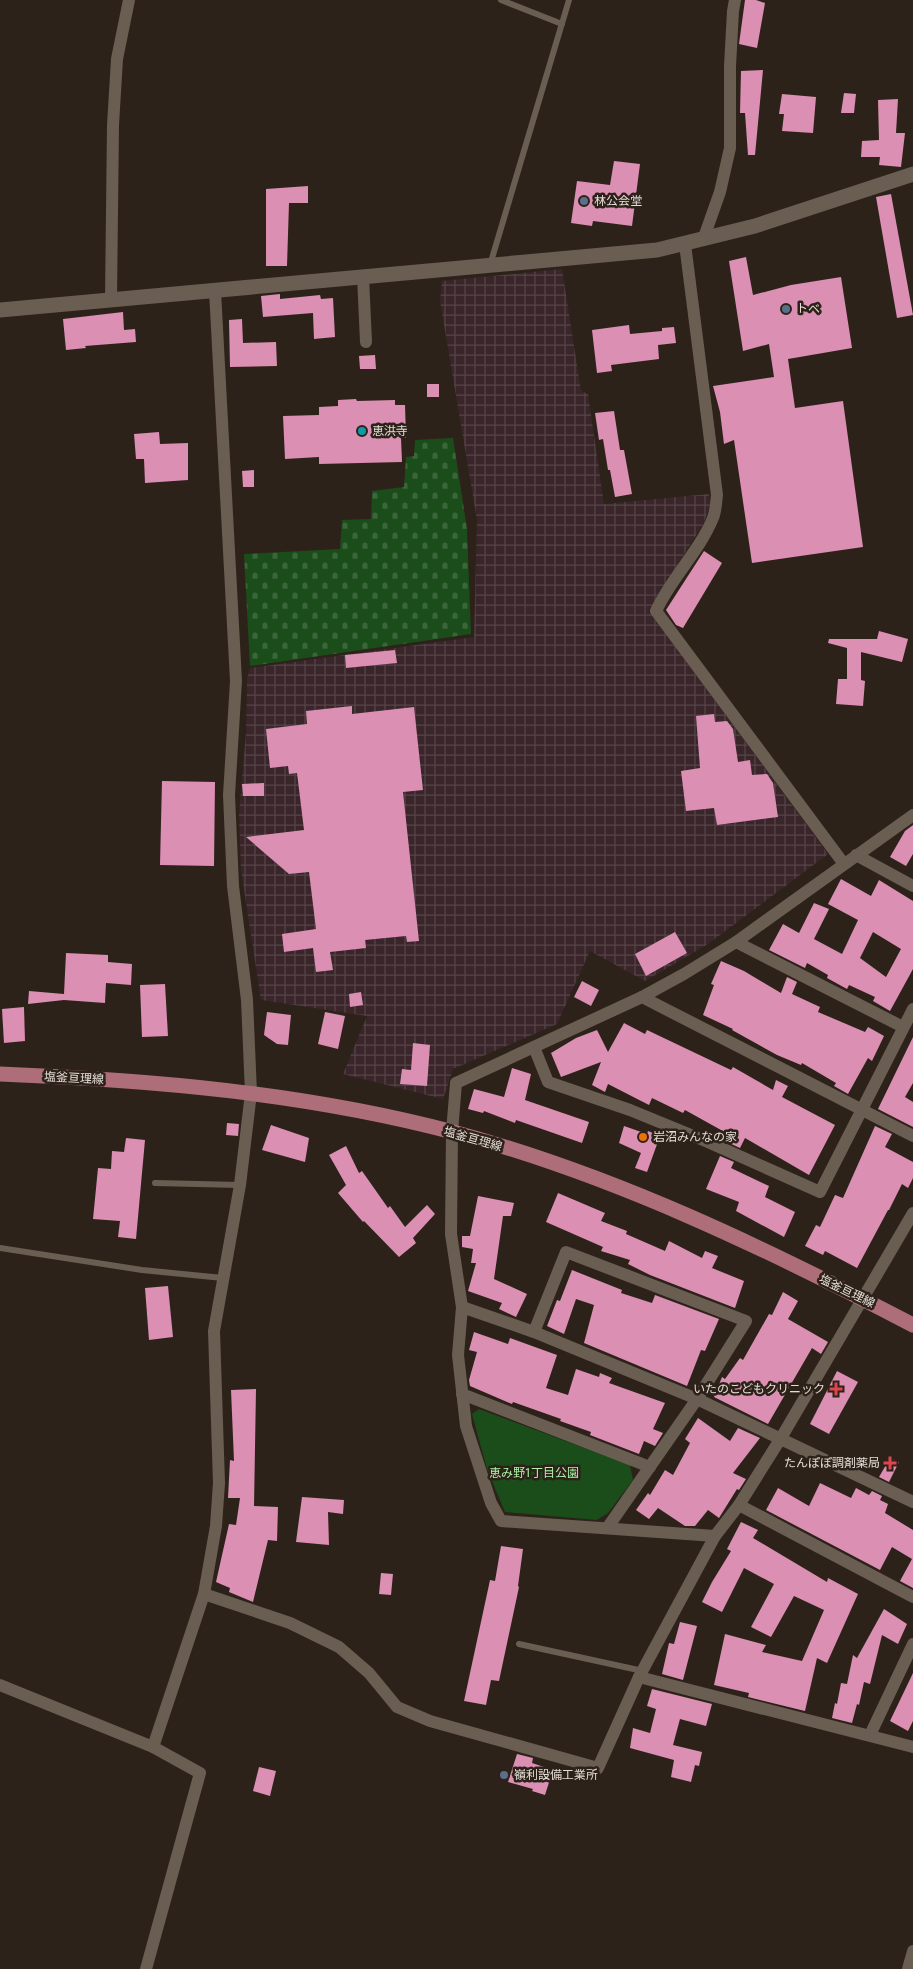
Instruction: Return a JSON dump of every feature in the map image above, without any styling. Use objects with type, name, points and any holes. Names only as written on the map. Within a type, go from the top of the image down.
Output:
[{"type":"main road","name":"塩釜亘理線","points":[[0,1074],[206,1087],[348,1108],[452,1132],[583,1173],[697,1218],[862,1298],[913,1325]]},
{"type":"street","points":[[111,299],[113,125],[117,59],[129,0]]},
{"type":"street","points":[[703,240],[720,192],[730,148],[730,66],[735,0]]},
{"type":"street","points":[[0,310],[658,250],[755,226],[913,174]]},
{"type":"street","points":[[684,244],[717,495],[714,516],[704,538],[663,595],[656,612],[844,864]]},
{"type":"street","points":[[363,276],[366,342]]},
{"type":"street","points":[[153,1747],[204,1594],[216,1526],[219,1483],[214,1331],[240,1185],[251,1093],[247,1000],[233,886],[229,796],[236,681],[215,291]]},
{"type":"street","points":[[715,1536],[501,1521],[491,1503],[466,1426],[462,1394],[458,1354],[462,1307],[451,1234],[452,1132],[456,1082],[642,998],[736,942],[913,815]]},
{"type":"street","points":[[856,855],[913,886]]},
{"type":"street","points":[[736,942],[903,1027]]},
{"type":"street","points":[[642,998],[913,1136]]},
{"type":"street","points":[[534,1047],[548,1082],[639,1113],[820,1192],[913,1008]]},
{"type":"street","points":[[204,1594],[290,1623],[339,1647],[369,1673],[397,1707],[430,1721],[598,1768],[641,1674],[715,1536],[740,1505],[913,1213]]},
{"type":"street","points":[[534,1332],[566,1252],[746,1321],[697,1399],[608,1527]]},
{"type":"street","points":[[462,1307],[534,1332],[697,1399],[913,1502]]},
{"type":"street","points":[[462,1394],[650,1467]]},
{"type":"street","points":[[740,1505],[913,1596]]},
{"type":"street","points":[[870,1735],[913,1644]]},
{"type":"street","points":[[641,1674],[913,1747]]},
{"type":"street","points":[[0,1685],[153,1747],[200,1773],[146,1969]]},
{"type":"street","points":[[908,1969],[913,1951]]},
{"type":"lane","points":[[501,0],[562,24]]},
{"type":"lane","points":[[490,265],[569,0]]},
{"type":"lane","points":[[155,1183],[240,1185]]},
{"type":"lane","points":[[0,1248],[142,1270],[223,1278]]},
{"type":"lane","points":[[518,1644],[641,1674]]},
{"type":"shaded area","points":[[562,269],[581,391],[588,394],[604,504],[709,494],[710,507],[703,524],[649,611],[828,854],[708,944],[645,981],[590,951],[557,1024],[453,1069],[443,1099],[343,1074],[367,1016],[261,1000],[241,870],[239,814],[246,733],[247,679],[250,668],[474,637],[477,520],[440,301],[442,281]]},
{"type":"green space","points":[[453,438],[467,529],[471,634],[250,666],[244,554],[340,549],[342,520],[371,519],[372,491],[404,487],[406,457],[414,456],[415,440]]},
{"type":"green space","name":"恵み野1丁目公園","points":[[479,1409],[630,1465],[633,1480],[608,1513],[597,1520],[505,1512],[487,1469],[472,1414]]},
{"type":"building","points":[[745,0],[756,0],[765,3],[757,48],[739,44]]},
{"type":"building","points":[[763,70],[755,155],[748,155],[745,113],[740,113],[741,71]]},
{"type":"building","points":[[844,93],[856,94],[854,113],[841,113]]},
{"type":"building","points":[[782,94],[816,97],[813,133],[782,131],[784,114],[779,114]]},
{"type":"building","points":[[898,99],[896,133],[905,133],[901,167],[879,165],[880,157],[861,157],[862,141],[879,140],[878,100]]},
{"type":"building","points":[[614,161],[640,164],[632,226],[593,221],[592,226],[571,223],[577,181],[610,185]]},
{"type":"building","points":[[308,186],[308,203],[289,203],[287,266],[266,266],[266,189]]},
{"type":"building","points":[[891,194],[913,315],[897,318],[876,197]]},
{"type":"building","points":[[746,257],[753,295],[791,285],[841,277],[852,348],[788,359],[795,408],[843,401],[863,547],[752,563],[734,440],[724,444],[720,412],[713,386],[774,377],[769,344],[743,351],[729,261]]},
{"type":"building","points":[[280,294],[280,299],[320,295],[321,299],[333,298],[335,337],[314,339],[313,313],[263,317],[261,296]]},
{"type":"building","points":[[123,312],[124,330],[135,329],[136,342],[85,346],[86,348],[66,350],[63,319]]},
{"type":"building","points":[[242,319],[243,343],[276,342],[277,366],[230,367],[229,320]]},
{"type":"building","points":[[629,325],[630,334],[662,331],[662,328],[674,327],[676,343],[658,345],[659,359],[611,365],[612,371],[597,373],[592,330]]},
{"type":"building","points":[[375,355],[376,369],[360,369],[359,356]]},
{"type":"building","points":[[427,384],[439,384],[439,397],[427,397]]},
{"type":"building","name":"恵洪寺","points":[[356,399],[357,401],[395,400],[395,405],[405,405],[406,438],[401,438],[402,462],[319,464],[319,457],[285,459],[283,416],[319,415],[319,407],[338,406],[338,400]]},
{"type":"building","points":[[614,411],[620,450],[624,450],[632,494],[615,497],[603,439],[599,440],[595,413]]},
{"type":"building","points":[[159,432],[160,444],[188,443],[188,480],[145,483],[144,459],[136,459],[134,434]]},
{"type":"building","points":[[254,470],[254,487],[243,487],[242,471]]},
{"type":"building","points":[[704,551],[722,563],[683,628],[676,625],[666,610]]},
{"type":"building","points":[[879,631],[908,639],[902,662],[861,652],[861,680],[865,681],[863,706],[836,704],[838,679],[847,679],[847,648],[828,643],[829,639],[877,639]]},
{"type":"building","points":[[395,650],[397,663],[346,668],[345,655]]},
{"type":"building","points":[[352,706],[352,714],[414,707],[423,790],[403,792],[419,941],[407,942],[406,936],[365,940],[366,948],[330,952],[333,970],[316,972],[313,948],[284,952],[282,934],[316,929],[309,872],[289,874],[246,837],[304,830],[297,773],[289,774],[288,766],[270,768],[266,729],[307,724],[306,711]]},
{"type":"building","points":[[714,714],[715,722],[727,721],[733,729],[738,762],[750,760],[752,775],[767,774],[773,783],[778,817],[717,825],[714,808],[686,811],[681,771],[700,768],[696,716]]},
{"type":"building","points":[[162,781],[215,782],[214,866],[160,865]]},
{"type":"building","points":[[264,783],[264,796],[243,796],[242,784]]},
{"type":"building","points":[[913,825],[913,854],[906,866],[890,857],[905,831]]},
{"type":"building","points":[[841,879],[871,896],[879,880],[913,901],[913,969],[890,1011],[873,1001],[875,997],[849,985],[847,989],[827,978],[828,975],[807,963],[805,968],[769,950],[783,924],[799,933],[814,903],[829,909],[814,939],[842,954],[858,920],[828,904]],"holes":[[[873,932],[901,949],[886,977],[860,958]]]},
{"type":"building","points":[[675,932],[687,953],[646,976],[635,954]]},
{"type":"building","points":[[66,953],[108,955],[108,962],[132,964],[131,985],[106,983],[105,1003],[64,1000],[28,1004],[29,991],[64,994]]},
{"type":"building","points":[[721,961],[744,971],[781,993],[787,977],[797,982],[792,994],[820,1007],[818,1012],[865,1032],[868,1027],[884,1036],[872,1061],[868,1058],[848,1094],[834,1086],[836,1083],[802,1063],[801,1065],[777,1055],[733,1029],[703,1015],[714,985],[711,984]]},
{"type":"building","points":[[582,981],[599,990],[591,1006],[574,997]]},
{"type":"building","points":[[165,984],[168,1036],[142,1037],[140,985]]},
{"type":"building","points":[[361,992],[363,1005],[350,1007],[349,994]]},
{"type":"building","points":[[24,1007],[25,1041],[4,1043],[2,1009]]},
{"type":"building","points":[[267,1012],[291,1015],[288,1045],[277,1044],[264,1035]]},
{"type":"building","points":[[325,1012],[345,1016],[338,1049],[318,1044]]},
{"type":"building","points":[[624,1023],[645,1034],[647,1030],[731,1070],[733,1067],[773,1090],[776,1080],[788,1086],[782,1097],[835,1125],[809,1175],[745,1138],[740,1148],[727,1142],[730,1135],[685,1110],[683,1113],[652,1098],[649,1105],[608,1084],[605,1092],[592,1085],[601,1062],[561,1077],[551,1053],[576,1038],[597,1030],[608,1052]]},
{"type":"building","points":[[913,1037],[913,1083],[905,1097],[913,1102],[913,1127],[878,1109]]},
{"type":"building","points":[[413,1043],[430,1045],[427,1086],[400,1084],[402,1069],[411,1070]]},
{"type":"building","points":[[512,1068],[531,1074],[525,1100],[589,1122],[582,1143],[516,1120],[515,1123],[484,1111],[483,1113],[468,1109],[474,1089],[504,1097]]},
{"type":"building","points":[[227,1123],[239,1124],[238,1136],[226,1135]]},
{"type":"building","points":[[271,1125],[309,1138],[305,1162],[262,1150]]},
{"type":"building","points":[[624,1126],[647,1134],[648,1131],[660,1136],[647,1172],[635,1168],[641,1153],[619,1143]]},
{"type":"building","points":[[875,1126],[892,1134],[885,1147],[913,1162],[913,1178],[908,1188],[902,1184],[857,1268],[825,1251],[823,1255],[805,1246],[816,1225],[820,1227],[835,1195],[843,1198]]},
{"type":"building","points":[[126,1138],[145,1140],[136,1239],[118,1237],[120,1221],[93,1219],[98,1168],[111,1169],[112,1151],[124,1152]]},
{"type":"building","points":[[346,1146],[359,1173],[362,1171],[388,1208],[390,1206],[405,1227],[427,1205],[435,1214],[413,1238],[416,1243],[399,1257],[363,1222],[338,1193],[346,1185],[329,1155]]},
{"type":"building","points":[[720,1156],[734,1162],[731,1168],[769,1186],[765,1197],[795,1212],[784,1237],[736,1211],[739,1202],[706,1189]]},
{"type":"building","points":[[558,1193],[605,1213],[601,1221],[627,1231],[626,1234],[665,1251],[669,1241],[702,1258],[705,1251],[718,1256],[712,1268],[744,1281],[735,1308],[650,1275],[628,1264],[630,1260],[601,1251],[603,1247],[546,1222]]},
{"type":"building","points":[[478,1196],[514,1203],[511,1216],[503,1216],[494,1279],[527,1294],[516,1317],[499,1309],[502,1303],[468,1291],[476,1263],[471,1263],[473,1249],[462,1247],[462,1236],[470,1236]]},
{"type":"building","points":[[572,1270],[622,1290],[621,1293],[652,1303],[655,1295],[719,1319],[705,1351],[701,1350],[687,1386],[584,1343],[594,1305],[576,1299],[564,1334],[547,1326],[557,1300],[560,1301]]},
{"type":"building","points":[[168,1286],[173,1337],[149,1340],[145,1288]]},
{"type":"building","points":[[783,1292],[798,1301],[788,1319],[828,1342],[821,1354],[812,1348],[768,1424],[714,1397],[722,1377],[725,1379],[740,1358],[743,1360],[769,1314],[772,1315]]},
{"type":"building","points":[[474,1332],[508,1344],[510,1338],[557,1355],[546,1388],[568,1395],[576,1369],[599,1377],[600,1373],[612,1378],[609,1383],[665,1403],[653,1429],[663,1433],[655,1446],[644,1441],[639,1454],[590,1435],[591,1432],[560,1421],[561,1419],[513,1402],[512,1404],[470,1386],[469,1380],[477,1352],[469,1350]]},
{"type":"building","points":[[837,1371],[858,1382],[829,1434],[810,1424]]},
{"type":"building","points":[[256,1389],[254,1506],[278,1507],[277,1541],[268,1540],[253,1602],[229,1592],[230,1588],[216,1582],[229,1524],[236,1525],[240,1498],[228,1498],[230,1460],[234,1461],[231,1390]]},
{"type":"building","points":[[698,1418],[730,1441],[738,1428],[760,1438],[733,1473],[746,1479],[739,1490],[737,1489],[719,1518],[708,1510],[695,1526],[685,1526],[658,1508],[649,1519],[636,1510],[648,1493],[650,1495],[665,1470],[673,1475],[690,1443],[685,1439]]},
{"type":"building","points":[[890,1458],[899,1462],[889,1482],[879,1477]]},
{"type":"building","points":[[820,1483],[851,1498],[856,1488],[869,1495],[872,1491],[882,1496],[880,1500],[888,1504],[885,1513],[913,1530],[913,1588],[900,1581],[912,1559],[892,1547],[880,1570],[766,1510],[778,1488],[809,1506]]},
{"type":"building","points":[[302,1497],[344,1500],[343,1514],[328,1512],[329,1545],[296,1542]]},
{"type":"building","points":[[741,1522],[758,1530],[753,1538],[827,1582],[828,1578],[858,1594],[827,1663],[817,1658],[805,1711],[748,1697],[749,1693],[714,1685],[725,1634],[766,1645],[762,1652],[802,1661],[824,1610],[794,1596],[771,1637],[751,1627],[774,1584],[744,1568],[722,1612],[702,1602],[731,1551],[727,1549]]},
{"type":"building","points":[[501,1546],[523,1549],[519,1587],[499,1681],[491,1680],[486,1705],[464,1701],[490,1580],[495,1581]]},
{"type":"building","points":[[381,1573],[393,1574],[391,1595],[379,1594]]},
{"type":"building","points":[[884,1609],[907,1624],[898,1644],[882,1635],[870,1684],[864,1682],[859,1705],[857,1704],[852,1723],[832,1718],[841,1683],[847,1684],[853,1655],[857,1658]]},
{"type":"building","points":[[680,1622],[697,1626],[683,1680],[662,1674],[669,1643],[674,1644]]},
{"type":"building","points":[[913,1673],[913,1721],[908,1731],[890,1721]]},
{"type":"building","points":[[652,1689],[712,1704],[706,1726],[680,1719],[673,1745],[702,1752],[699,1766],[695,1765],[691,1782],[671,1777],[674,1760],[630,1748],[633,1728],[650,1733],[656,1709],[647,1706]]},
{"type":"building","points":[[517,1754],[533,1758],[532,1763],[553,1770],[545,1795],[532,1791],[533,1789],[508,1782]]},
{"type":"building","points":[[259,1767],[276,1771],[270,1796],[253,1791]]},
{"type":"place","name":"林公会堂","points":[[584,201]]},
{"type":"place","name":"トベ","points":[[786,309]]},
{"type":"place","name":"恵洪寺","points":[[362,431]]},
{"type":"place","name":"岩沼みんなの家","points":[[643,1137]]},
{"type":"place","name":"いたのこどもクリニック","points":[[836,1389]]},
{"type":"place","name":"たんぽぽ調剤薬局","points":[[890,1463]]},
{"type":"place","name":"嶺利設備工業所","points":[[504,1775]]}]
